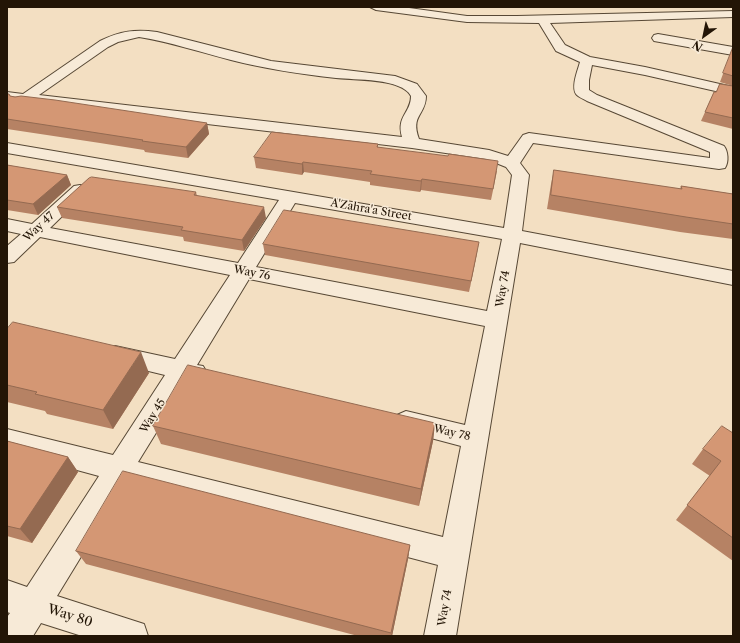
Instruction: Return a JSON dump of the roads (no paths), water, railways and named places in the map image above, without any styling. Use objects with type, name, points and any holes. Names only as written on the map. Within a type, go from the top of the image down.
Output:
[{"type":"street","points":[[376,7],[467,19],[517,20],[733,14]]},
{"type":"street","points":[[487,7],[517,20]]},
{"type":"street","points":[[645,71],[658,38],[656,15]]},
{"type":"street","points":[[542,19],[560,48],[587,60],[645,71],[733,91]]},
{"type":"street","points":[[7,110],[104,44],[127,35],[139,34],[157,36],[278,67],[378,78],[408,84],[414,88],[419,98],[408,123],[412,144]]},
{"type":"street","points":[[658,38],[733,51]]},
{"type":"street","points":[[7,96],[412,144],[489,155],[512,163],[529,138],[719,164],[718,149],[592,98],[582,92],[582,80],[587,60]]},
{"type":"street","name":"A'Zahra'a Street","points":[[7,148],[512,235],[733,278]]},
{"type":"street","name":"Way 74","points":[[440,636],[512,235],[521,175],[512,163]]},
{"type":"street","name":"Way 47","points":[[7,257],[106,165]]},
{"type":"street","name":"Way 45","points":[[14,636],[21,600],[120,469],[290,196]]},
{"type":"street","name":"Way 76","points":[[7,225],[497,321]]},
{"type":"street","points":[[90,349],[212,377]]},
{"type":"street","name":"Way 78","points":[[383,417],[475,438]]},
{"type":"street","points":[[7,440],[455,555]]},
{"type":"street","name":"Way 80","points":[[21,600],[132,636]]}]
